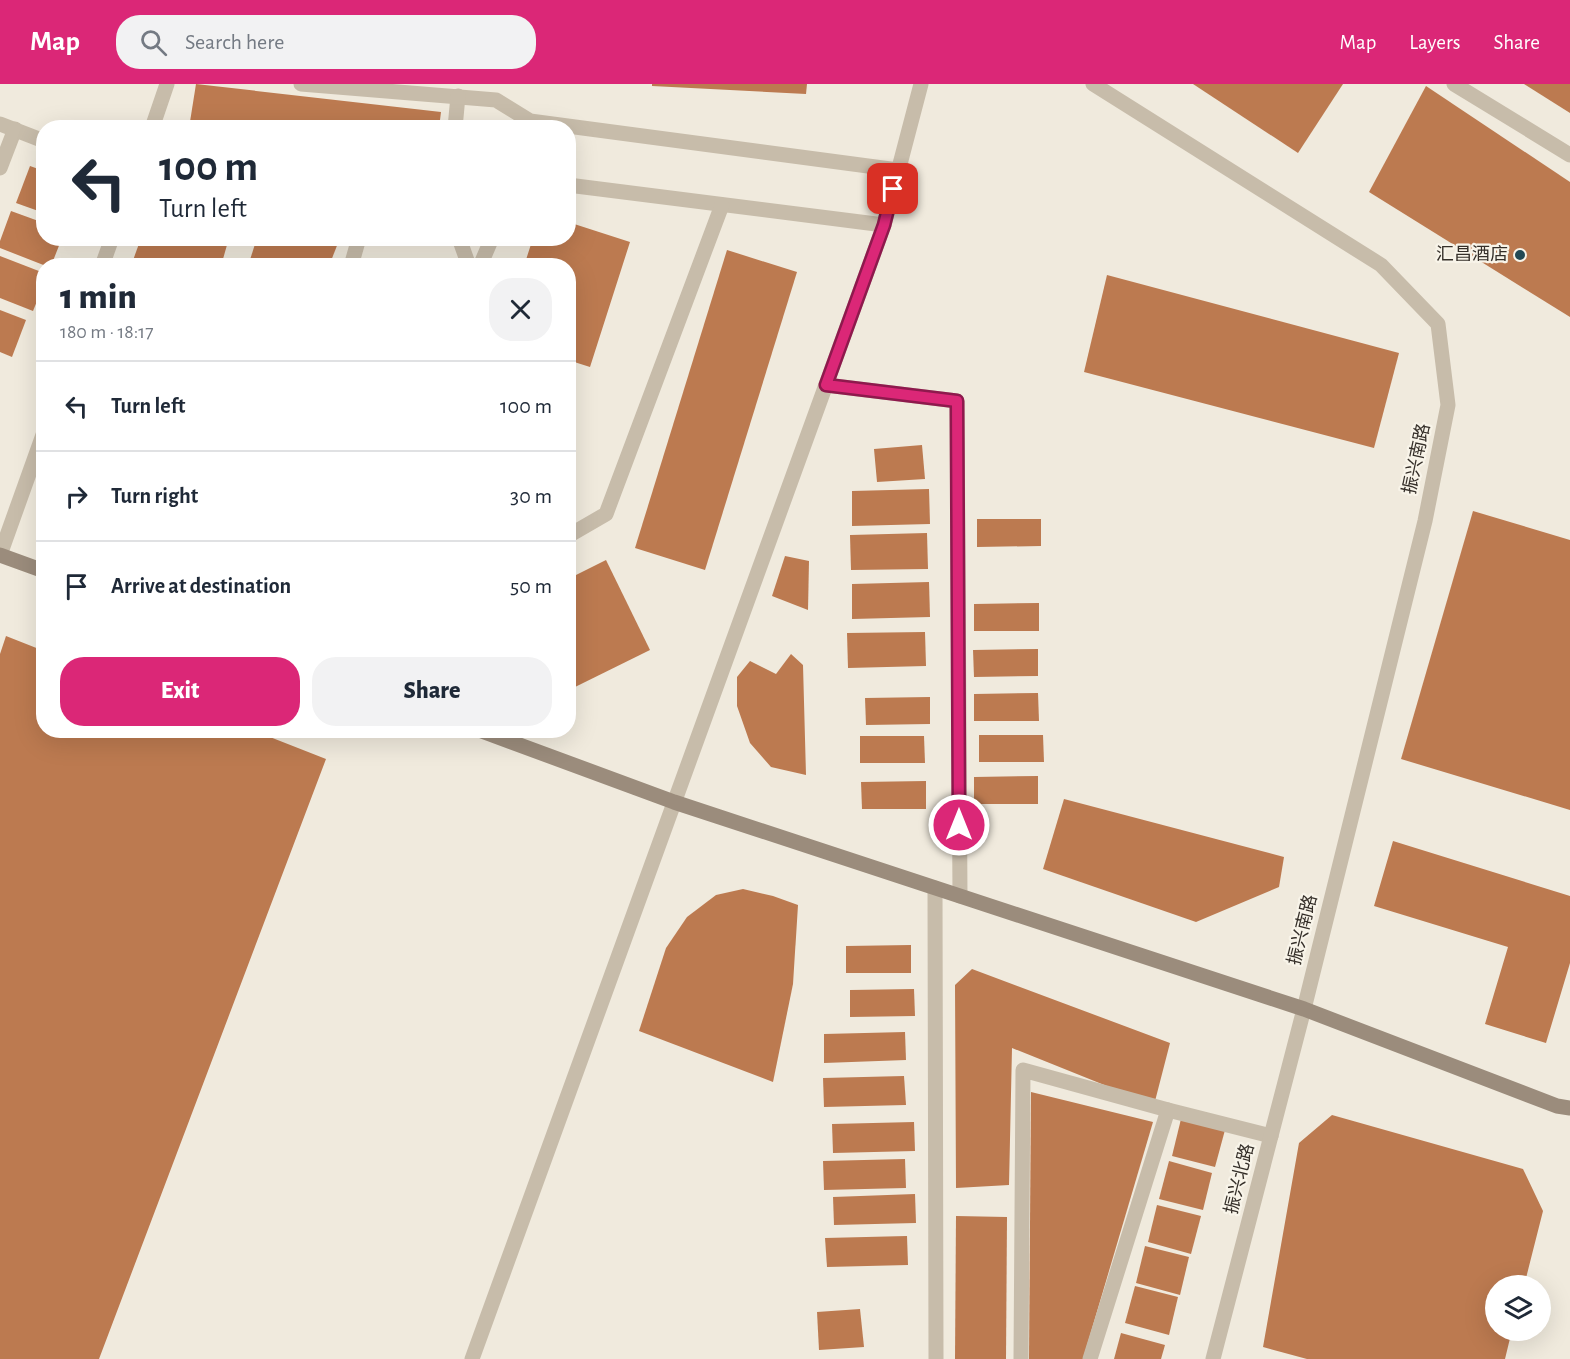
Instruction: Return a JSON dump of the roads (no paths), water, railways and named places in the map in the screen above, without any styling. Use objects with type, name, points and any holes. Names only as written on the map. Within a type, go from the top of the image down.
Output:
[{"type":"street","points":[[155,120],[167,84]]},
{"type":"street","points":[[301,84],[496,100],[528,120]]},
{"type":"street","points":[[472,1359],[884,225],[921,84]]},
{"type":"street","name":"振兴南路","points":[[1093,84],[1381,265],[1438,324],[1448,405],[1425,521],[1304,1009]]},
{"type":"street","points":[[1454,84],[1570,155]]},
{"type":"street","points":[[456,120],[458,96]]},
{"type":"street","points":[[0,168],[7,126],[36,138]]},
{"type":"street","points":[[576,127],[898,171]]},
{"type":"street","points":[[576,186],[884,225]]},
{"type":"street","points":[[576,531],[606,514],[722,204]]},
{"type":"street","points":[[826,385],[957,401],[960,896]]},
{"type":"street","points":[[36,454],[0,555],[36,568]]},
{"type":"street","points":[[501,738],[674,801],[1304,1009],[1557,1106],[1570,1108]]},
{"type":"street","points":[[935,888],[936,1359]]},
{"type":"street","name":"振兴北路","points":[[1214,1359],[1304,1009]]},
{"type":"street","points":[[1021,1359],[1023,1070],[1271,1136]]},
{"type":"street","points":[[1090,1359],[1168,1110]]},
{"type":"place","name":"汇昌酒店","points":[[1520,255]]}]
